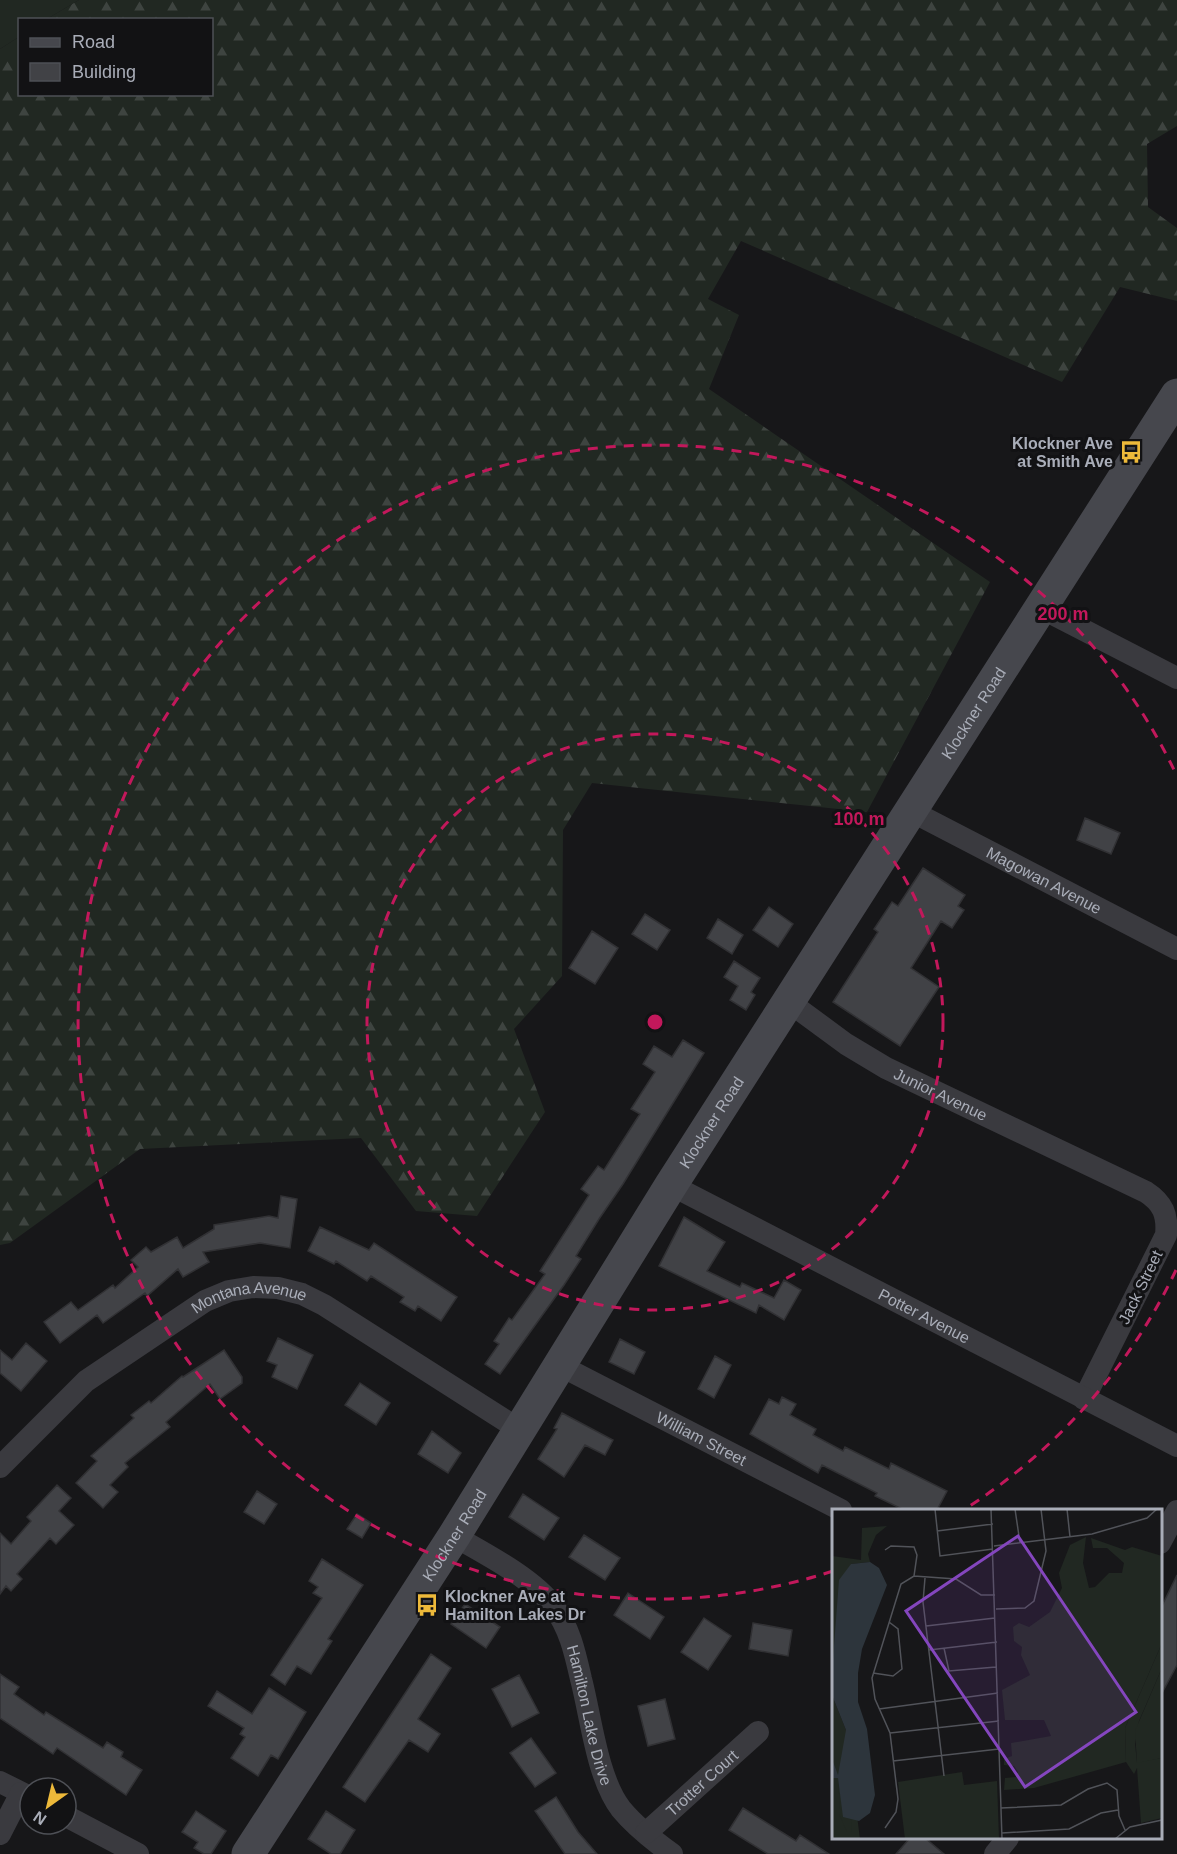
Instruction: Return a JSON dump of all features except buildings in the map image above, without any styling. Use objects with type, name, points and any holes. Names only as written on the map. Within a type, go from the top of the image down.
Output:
[{"type":"main road","name":"Klockner Road","points":[[248,1854],[454,1536],[671,1185],[1175,401]]},
{"type":"street","points":[[1041,608],[1177,678]]},
{"type":"street","name":"Magowan Avenue","points":[[911,811],[1177,949]]},
{"type":"street","name":"Junior Avenue","points":[[789,1002],[846,1044],[886,1068],[1101,1170]]},
{"type":"street","name":"Jack Street","points":[[1084,1399],[1166,1235],[1168,1221],[1164,1208],[1156,1198],[1101,1170]]},
{"type":"street","name":"Potter Avenue","points":[[671,1185],[1177,1446]]},
{"type":"street","name":"Montana Avenue","points":[[0,1467],[86,1381],[205,1301],[229,1292],[253,1287],[278,1288],[302,1294],[324,1305],[520,1430]]},
{"type":"street","name":"William Street","points":[[561,1366],[840,1509]]},
{"type":"street","points":[[1162,1542],[1177,1511]]},
{"type":"street","name":"Hamilton Lake Drive","points":[[454,1536],[536,1588],[553,1605],[566,1624],[574,1646],[606,1782],[620,1808],[672,1854]]},
{"type":"street","name":"Trotter Court","points":[[646,1833],[758,1732]]},
{"type":"street","points":[[0,1782],[18,1791]]},
{"type":"street","points":[[0,1834],[18,1806]]},
{"type":"street","points":[[78,1822],[138,1854]]},
{"type":"street","points":[[995,1854],[1007,1839]]},
{"type":"green space","points":[[0,0],[79,0],[49,18],[18,18],[18,38],[0,49]]},
{"type":"green space","points":[[79,0],[1177,0],[1177,126],[1147,144],[1148,207],[1177,228],[1177,301],[1120,287],[1062,382],[741,241],[708,299],[739,315],[709,389],[990,582],[867,812],[592,783],[563,830],[562,976],[514,1029],[545,1112],[477,1216],[416,1211],[361,1138],[140,1149],[10,1243],[0,1245],[0,49],[18,38],[18,96],[213,96],[213,18],[49,18]]},
{"type":"place","name":"Klockner Ave at Smith Ave","points":[[1131,452]]},
{"type":"place","name":"Klockner Ave at Hamilton Lakes Dr","points":[[427,1605]]}]
